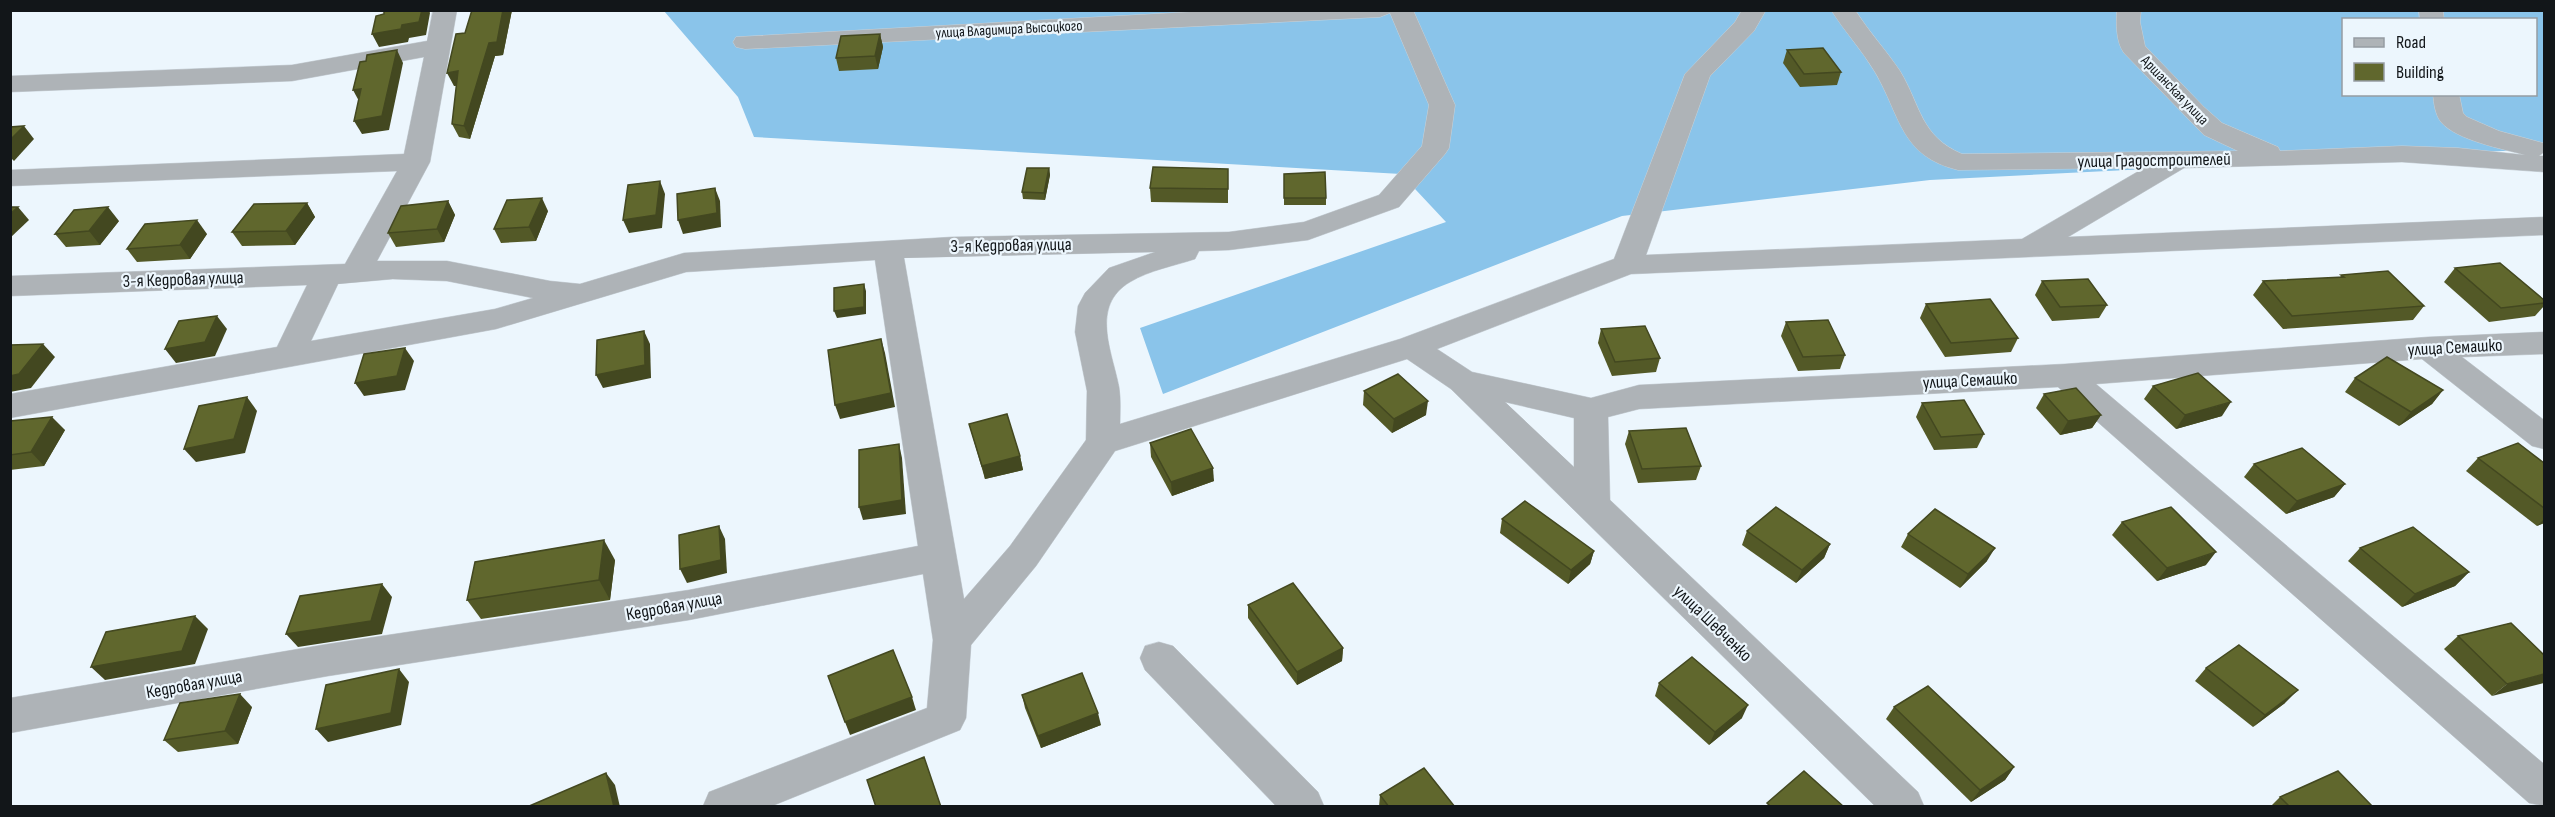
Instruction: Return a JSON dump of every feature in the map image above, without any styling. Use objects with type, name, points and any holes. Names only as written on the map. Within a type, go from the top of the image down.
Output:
[{"type":"street","points":[[288,356],[416,162],[436,47],[445,10]]},
{"type":"street","name":"улица Владимира Высоцкого","points":[[745,42],[1380,10]]},
{"type":"street","name":"3-я Кедровая улица","points":[[10,406],[496,319],[684,263],[888,252],[952,246],[1200,241],[1283,236],[1308,231],[1334,219],[1389,201],[1435,148],[1442,105],[1401,10]]},
{"type":"street","points":[[1627,265],[1698,74],[1745,26],[1754,10]]},
{"type":"street","name":"улица Градостроителей","points":[[1843,10],[1888,71],[1921,141],[1936,154],[1958,162],[2286,159],[2432,154],[2544,164]]},
{"type":"street","name":"Аршанская улица","points":[[2129,10],[2128,22],[2133,48],[2195,113],[2223,134],[2243,144],[2286,159]]},
{"type":"street","points":[[10,84],[292,73],[436,47]]},
{"type":"street","points":[[2446,96],[2450,116],[2455,121],[2491,137],[2544,152]]},
{"type":"street","points":[[2027,248],[2179,160]]},
{"type":"street","points":[[10,178],[416,162]]},
{"type":"street","points":[[1103,442],[1411,347],[1627,265],[2544,226]]},
{"type":"street","points":[[952,640],[1023,556],[1103,442],[1103,393],[1089,326],[1093,301],[1113,280],[1130,270],[1190,251],[1200,241]]},
{"type":"street","points":[[724,807],[946,718],[952,640],[888,252]]},
{"type":"street","name":"3-я Кедровая улица","points":[[10,286],[341,274],[393,269],[447,271],[550,291],[585,293]]},
{"type":"street","name":"улица Семашко","points":[[1411,347],[1462,381],[1591,410],[1639,397],[2065,375],[2428,348],[2544,343]]},
{"type":"street","points":[[2428,348],[2544,437]]},
{"type":"street","points":[[2065,375],[2544,790]]},
{"type":"street","name":"улица Шевченко","points":[[1462,381],[1903,807]]},
{"type":"street","points":[[1591,410],[1592,505]]},
{"type":"street","name":"Кедровая улица","points":[[10,716],[328,660],[689,605],[939,556]]},
{"type":"street","points":[[1159,658],[1303,807]]},
{"type":"shaded area","points":[[664,11],[2544,11],[2544,149],[1930,180],[1622,216],[1163,394],[1140,328],[1446,222],[1401,174],[754,137],[738,97]]},
{"type":"building","points":[[384,10],[422,10],[419,22],[402,25],[401,29],[372,34],[376,16],[384,14]]},
{"type":"building","points":[[472,10],[503,10],[497,42],[489,43],[464,126],[452,124],[458,71],[447,73],[456,34],[465,33]]},
{"type":"building","points":[[880,34],[875,56],[836,58],[841,36]]},
{"type":"building","points":[[1823,48],[1841,72],[1804,74],[1787,50]]},
{"type":"building","points":[[397,50],[382,116],[354,121],[361,89],[353,90],[360,62],[366,61],[367,55]]},
{"type":"building","points":[[24,126],[10,140],[10,127]]},
{"type":"building","points":[[1153,167],[1228,169],[1228,189],[1150,188]]},
{"type":"building","points":[[1027,168],[1049,168],[1044,193],[1022,192]]},
{"type":"building","points":[[1325,172],[1326,198],[1284,198],[1284,174]]},
{"type":"building","points":[[660,181],[656,215],[623,220],[628,185]]},
{"type":"building","points":[[715,188],[717,213],[678,220],[677,194]]},
{"type":"building","points":[[542,198],[529,227],[494,229],[507,200]]},
{"type":"building","points":[[448,201],[437,229],[388,233],[401,206]]},
{"type":"building","points":[[307,203],[286,231],[232,232],[254,204]]},
{"type":"building","points":[[10,207],[18,207],[10,214]]},
{"type":"building","points":[[108,207],[89,231],[55,234],[74,210]]},
{"type":"building","points":[[197,220],[180,245],[127,249],[145,224]]},
{"type":"building","points":[[2500,263],[2544,300],[2544,303],[2501,308],[2455,268]]},
{"type":"building","points":[[2388,271],[2424,306],[2292,316],[2263,281],[2344,277],[2341,275]]},
{"type":"building","points":[[2088,279],[2107,305],[2060,307],[2042,281]]},
{"type":"building","points":[[864,284],[864,307],[834,311],[834,288]]},
{"type":"building","points":[[1990,299],[2018,338],[1951,343],[1926,304]]},
{"type":"building","points":[[217,316],[205,342],[165,349],[179,321]]},
{"type":"building","points":[[1828,320],[1845,355],[1803,357],[1786,322]]},
{"type":"building","points":[[1645,326],[1660,358],[1615,362],[1601,329]]},
{"type":"building","points":[[644,331],[645,365],[596,375],[597,340]]},
{"type":"building","points":[[881,339],[891,393],[835,405],[828,350]]},
{"type":"building","points":[[43,344],[19,374],[10,376],[10,345]]},
{"type":"building","points":[[405,348],[397,376],[355,383],[364,354]]},
{"type":"building","points":[[2387,357],[2443,390],[2411,412],[2355,378]]},
{"type":"building","points":[[2198,373],[2231,402],[2185,415],[2153,386]]},
{"type":"building","points":[[1398,374],[1428,401],[1394,419],[1364,391]]},
{"type":"building","points":[[2076,388],[2101,415],[2068,421],[2044,394]]},
{"type":"building","points":[[247,397],[234,439],[184,449],[199,406]]},
{"type":"building","points":[[1964,400],[1984,434],[1941,437],[1922,403]]},
{"type":"building","points":[[1007,414],[1020,456],[982,466],[969,424]]},
{"type":"building","points":[[52,417],[31,452],[10,455],[10,421]]},
{"type":"building","points":[[1686,428],[1701,466],[1642,469],[1629,431]]},
{"type":"building","points":[[1191,429],[1213,468],[1171,482],[1150,443]]},
{"type":"building","points":[[2518,443],[2544,463],[2544,508],[2478,458]]},
{"type":"building","points":[[899,444],[902,500],[859,507],[859,450]]},
{"type":"building","points":[[2302,448],[2345,484],[2297,501],[2254,464]]},
{"type":"building","points":[[1525,501],[1594,551],[1571,570],[1502,519]]},
{"type":"building","points":[[1776,507],[1830,544],[1802,570],[1747,531]]},
{"type":"building","points":[[2171,507],[2216,552],[2167,568],[2122,522]]},
{"type":"building","points":[[1935,509],[1995,548],[1968,574],[1908,534]]},
{"type":"building","points":[[719,526],[721,560],[680,569],[679,535]]},
{"type":"building","points":[[2413,527],[2469,572],[2415,594],[2360,548]]},
{"type":"building","points":[[604,540],[599,580],[467,600],[475,562]]},
{"type":"building","points":[[1293,583],[1343,648],[1297,672],[1248,605]]},
{"type":"building","points":[[382,584],[371,621],[286,634],[300,596]]},
{"type":"building","points":[[195,616],[182,651],[91,667],[106,632]]},
{"type":"building","points":[[2511,623],[2544,655],[2544,674],[2507,684],[2458,636]]},
{"type":"building","points":[[2239,645],[2298,690],[2265,715],[2206,668]]},
{"type":"building","points":[[893,650],[912,697],[845,722],[828,676]]},
{"type":"building","points":[[1692,657],[1748,705],[1715,732],[1659,683]]},
{"type":"building","points":[[399,669],[391,713],[316,729],[326,685]]},
{"type":"building","points":[[1082,673],[1098,713],[1038,736],[1022,695]]},
{"type":"building","points":[[1928,686],[2014,767],[1980,790],[1894,707]]},
{"type":"building","points":[[240,694],[225,731],[164,740],[180,703]]},
{"type":"building","points":[[924,757],[941,807],[876,807],[867,780]]},
{"type":"building","points":[[1424,768],[1455,807],[1389,807],[1380,795]]},
{"type":"building","points":[[1804,771],[1844,807],[1771,807],[1767,803]]},
{"type":"building","points":[[2338,771],[2373,807],[2290,807],[2280,797]]},
{"type":"building","points":[[606,773],[614,807],[527,807]]}]
